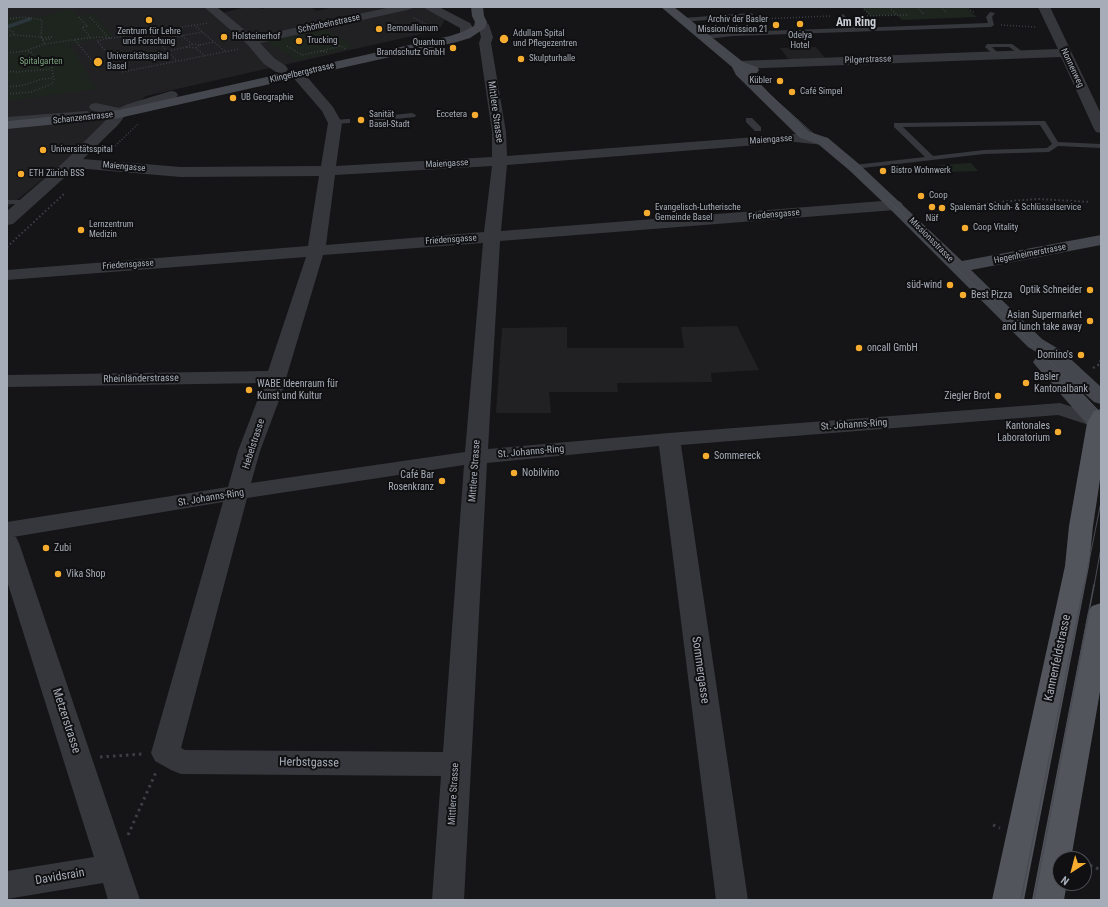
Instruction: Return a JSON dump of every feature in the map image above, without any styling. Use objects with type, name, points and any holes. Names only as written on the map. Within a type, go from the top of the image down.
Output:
[{"type":"main road","name":"Missionsstrasse","points":[[667,7],[706,37],[738,65],[741,72],[805,135],[823,141],[854,168],[895,205],[1035,343],[1054,355],[1079,385],[1101,398]]},
{"type":"main road","name":"Klingelbergstrasse","points":[[96,107],[172,95],[281,69],[438,35],[473,31],[479,16]]},
{"type":"main road","name":"Klingelbergstrasse","points":[[119,114],[453,39],[466,31]]},
{"type":"main road","name":"Schanzenstrasse","points":[[7,116],[96,107]]},
{"type":"main road","name":"Schanzenstrasse","points":[[7,125],[119,114]]},
{"type":"main road","name":"Hegenheimerstrasse","points":[[959,267],[1101,240]]},
{"type":"main road","name":"Kannenfeldstrasse","points":[[1008,900],[1077,566],[1081,526],[1100,422]]},
{"type":"main road","points":[[1048,900],[1101,612]]},
{"type":"street","points":[[210,7],[250,41],[269,61],[281,69]]},
{"type":"street","name":"Schönbeinstrasse","points":[[250,41],[407,7]]},
{"type":"street","points":[[430,7],[466,31]]},
{"type":"street","name":"Nonnenweg","points":[[1044,7],[1101,129]]},
{"type":"street","name":"Mittlere Strasse","points":[[448,900],[476,457],[492,237],[500,161],[499,132],[485,43],[487,37],[485,28],[479,16]]},
{"type":"street","points":[[453,39],[469,38],[485,43]]},
{"type":"street","name":"Pilgerstrasse","points":[[738,65],[1065,53]]},
{"type":"street","name":"Hebelstrasse","points":[[165,753],[250,451],[271,394],[275,377],[316,251],[328,171],[341,122],[328,110],[297,74]]},
{"type":"street","name":"Klingelbergstrasse","points":[[7,220],[71,163],[113,122],[119,114],[134,107],[172,95]]},
{"type":"street","name":"Schanzenstrasse","points":[[96,107],[112,110],[119,114]]},
{"type":"street","name":"Maiengasse","points":[[71,163],[181,172],[328,171],[500,161],[767,138],[794,138],[823,141]]},
{"type":"street","name":"Friedensgasse","points":[[7,275],[895,205]]},
{"type":"street","name":"Rheinländerstrasse","points":[[7,382],[275,377]]},
{"type":"street","name":"St. Johanns-Ring","points":[[7,530],[476,457],[669,439],[1079,385],[1100,422]]},
{"type":"street","name":"Sommergasse","points":[[669,439],[732,900]]},
{"type":"street","name":"Metzerstrasse","points":[[7,543],[124,900]]},
{"type":"street","name":"Herbstgasse","points":[[165,753],[181,762],[456,764]]},
{"type":"street","name":"Davidsrain","points":[[7,885],[113,868]]},
{"type":"lane","points":[[854,29],[991,25],[989,17],[992,13]]},
{"type":"lane","points":[[684,20],[751,15]]},
{"type":"lane","points":[[843,16],[854,29]]},
{"type":"lane","points":[[725,18],[733,34]]},
{"type":"lane","points":[[706,37],[733,34],[895,27]]},
{"type":"lane","points":[[7,120],[87,112],[7,120]]},
{"type":"lane","points":[[375,119],[412,115]]},
{"type":"lane","points":[[749,120],[758,129]]},
{"type":"lane","points":[[931,159],[897,125],[1042,123],[1056,144]]},
{"type":"lane","points":[[854,168],[886,162],[931,159],[984,152],[1049,150],[1056,144],[1101,146]]},
{"type":"lane","points":[[7,202],[26,202]]},
{"type":"path","points":[[862,7],[870,16]]},
{"type":"path","points":[[916,7],[924,14]]},
{"type":"path","points":[[940,7],[947,13]]},
{"type":"path","points":[[90,16],[107,36]]},
{"type":"path","points":[[7,19],[24,17],[42,20],[42,38],[45,44]]},
{"type":"path","points":[[78,39],[90,37],[82,27],[87,26],[79,17]]},
{"type":"path","points":[[415,19],[426,24]]},
{"type":"path","points":[[119,67],[97,41],[194,25],[226,52],[122,72]]},
{"type":"path","points":[[1016,26],[1035,27]]},
{"type":"path","points":[[7,29],[14,32],[14,35]]},
{"type":"path","points":[[150,32],[178,61]]},
{"type":"path","points":[[157,40],[202,32]]},
{"type":"path","points":[[7,36],[14,35],[52,38]]},
{"type":"path","points":[[7,53],[25,51],[45,44],[74,39],[107,36],[112,38]]},
{"type":"path","points":[[182,36],[192,44],[200,45],[214,42]]},
{"type":"path","points":[[321,51],[324,53],[344,48],[325,37]]},
{"type":"path","points":[[74,39],[98,68]]},
{"type":"path","points":[[187,48],[192,44]]},
{"type":"path","points":[[168,51],[196,48],[200,45]]},
{"type":"path","points":[[286,45],[302,55],[341,46]]},
{"type":"path","points":[[196,48],[205,56]]},
{"type":"path","points":[[7,94],[31,92],[52,84],[53,78],[51,62],[32,58],[31,52],[25,51]]},
{"type":"path","points":[[7,71],[16,72],[52,69]]},
{"type":"path","points":[[7,87],[24,85],[42,79],[53,78]]},
{"type":"path","points":[[959,208],[996,202],[1038,199],[1090,202]]},
{"type":"path","points":[[1079,385],[1093,368],[1100,364],[1101,359]]},
{"type":"path","points":[[78,759],[165,753],[113,868]]},
{"type":"shaded area","name":"Universitätsspital","points":[[7,7],[205,7],[214,15],[246,7],[259,7],[261,9],[271,7],[311,7],[316,11],[334,7],[424,7],[446,18],[439,30],[146,96],[7,208]]},
{"type":"shaded area","points":[[816,47],[826,59],[789,60],[780,48]]},
{"type":"shaded area","points":[[737,326],[759,370],[711,373],[712,382],[617,383],[618,392],[549,392],[551,413],[496,413],[502,328],[567,327],[567,348],[684,348],[681,327]]},
{"type":"green space","points":[[862,7],[965,7],[977,17],[902,20],[897,15],[870,16]]},
{"type":"green space","name":"Spitalgarten","points":[[66,9],[71,9],[78,16],[94,14],[113,36],[70,44],[96,89],[7,101],[7,17],[43,17]]},
{"type":"green space","points":[[324,29],[355,47],[297,60],[265,41]]},
{"type":"green space","points":[[971,163],[978,171],[946,172],[939,165]]},
{"type":"waterway","points":[[7,27],[30,19]]},
{"type":"tram line","points":[[664,7],[731,60],[893,205],[1101,413]]},
{"type":"tram line","points":[[1084,586],[1101,502]]},
{"type":"tram line","points":[[1094,586],[1101,548]]},
{"type":"tram line","points":[[1021,900],[1084,585]]},
{"type":"tram line","points":[[1034,900],[1094,585]]},
{"type":"place","name":"Zentrum für Lehre und Forschung","points":[[149,20]]},
{"type":"place","name":"Odelya Hotel","points":[[800,24]]},
{"type":"place","name":"Archiv der Basler Mission/mission 21","points":[[776,25]]},
{"type":"place","name":"Bernoullianum","points":[[379,29]]},
{"type":"place","name":"Holsteinerhof","points":[[224,37]]},
{"type":"place","name":"Adullam Spital und Pflegezentren","points":[[504,39]]},
{"type":"place","name":"Trucking","points":[[299,41]]},
{"type":"place","name":"Quantum Brandschutz GmbH","points":[[453,48]]},
{"type":"place","name":"Skulpturhalle","points":[[521,59]]},
{"type":"place","name":"Universitätsspital Basel","points":[[98,62]]},
{"type":"place","name":"Kübler","points":[[780,81]]},
{"type":"place","name":"Café Simpel","points":[[792,92]]},
{"type":"place","name":"UB Geographie","points":[[233,98]]},
{"type":"place","name":"Eccetera","points":[[475,115]]},
{"type":"place","name":"Sanität Basel-Stadt","points":[[361,120]]},
{"type":"place","name":"Universitätsspital","points":[[43,150]]},
{"type":"place","name":"Bistro Wohnwerk","points":[[883,171]]},
{"type":"place","name":"ETH Zürich BSS","points":[[21,174]]},
{"type":"place","name":"Coop","points":[[921,196]]},
{"type":"place","name":"Näf","points":[[932,207]]},
{"type":"place","name":"Spalemärt Schuh- & Schlüsselservice","points":[[942,208]]},
{"type":"place","name":"Evangelisch-Lutherische Gemeinde Basel","points":[[647,213]]},
{"type":"place","name":"Coop Vitality","points":[[965,228]]},
{"type":"place","name":"Lernzentrum Medizin","points":[[81,230]]},
{"type":"place","name":"süd-wind","points":[[950,285]]},
{"type":"place","name":"Optik Schneider","points":[[1090,290]]},
{"type":"place","name":"Best Pizza","points":[[963,295]]},
{"type":"place","name":"Asian Supermarket and lunch take away","points":[[1090,321]]},
{"type":"place","name":"oncall GmbH","points":[[859,348]]},
{"type":"place","name":"Domino's","points":[[1081,355]]},
{"type":"place","name":"Basler Kantonalbank","points":[[1026,383]]},
{"type":"place","name":"WABE Ideenraum für Kunst und Kultur","points":[[249,390]]},
{"type":"place","name":"Ziegler Brot","points":[[998,396]]},
{"type":"place","name":"Kantonales Laboratorium","points":[[1058,432]]},
{"type":"place","name":"Sommereck","points":[[706,456]]},
{"type":"place","name":"Nobilvino","points":[[514,473]]},
{"type":"place","name":"Café Bar Rosenkranz","points":[[442,481]]},
{"type":"place","name":"Zubi","points":[[46,548]]},
{"type":"place","name":"Vika Shop","points":[[58,574]]},
{"type":"district","name":"Am Ring","points":[[856,23]]}]
